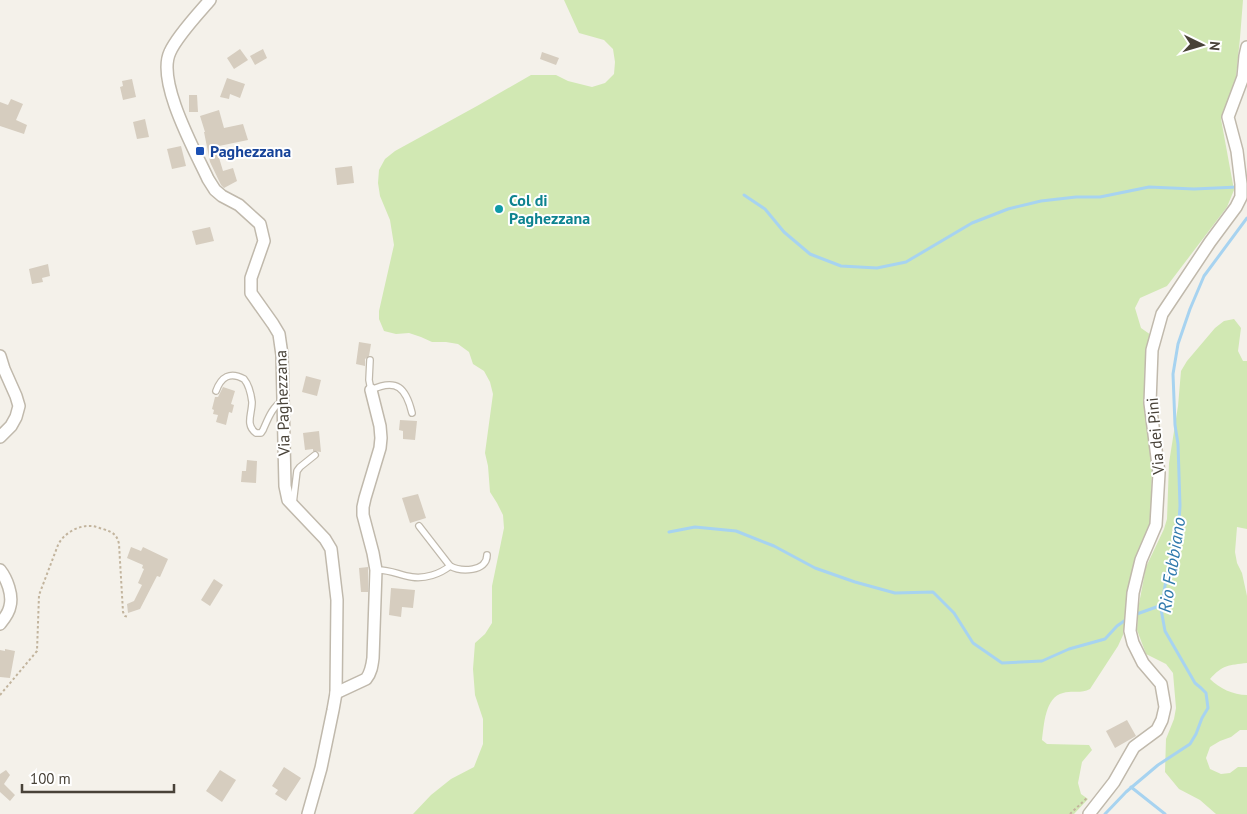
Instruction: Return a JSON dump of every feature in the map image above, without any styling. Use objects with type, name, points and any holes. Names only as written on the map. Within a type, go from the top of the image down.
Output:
[{"type":"street","name":"Via Paghezzana","points":[[210,0],[175,43],[169,54],[167,66],[169,86],[175,106],[208,180],[222,196],[239,205],[260,224],[264,240],[251,278],[251,294],[279,334],[282,354],[285,486],[288,500],[325,539],[330,549],[336,600],[336,693],[321,768],[308,814]]},
{"type":"street","name":"Via dei Pini","points":[[1089,814],[1114,782],[1134,747],[1157,730],[1165,707],[1161,684],[1143,662],[1133,643],[1130,630],[1133,593],[1141,560],[1156,525],[1159,473],[1150,403],[1152,350],[1162,314],[1241,197],[1237,151],[1228,117],[1244,77],[1247,47]]},
{"type":"street","points":[[0,356],[19,406],[14,421],[0,437]]},
{"type":"street","points":[[336,693],[366,678],[371,670],[373,658],[376,570],[363,515],[365,498],[380,448],[381,438],[371,390]]},
{"type":"street","points":[[0,570],[5,578],[10,597],[10,606],[6,617],[0,624]]},
{"type":"lane","points":[[370,360],[369,380],[371,390],[386,386],[398,386],[409,400],[412,413]]},
{"type":"lane","points":[[216,391],[222,379],[226,376],[237,376],[244,379],[250,390],[252,402],[250,426],[256,434],[261,433],[272,410],[283,400]]},
{"type":"lane","points":[[293,505],[297,471],[316,456]]},
{"type":"lane","points":[[419,526],[450,566],[455,569],[473,569],[484,564],[487,555]]},
{"type":"lane","points":[[376,570],[385,569],[415,578],[442,573],[450,566]]},
{"type":"path","points":[[0,695],[38,651],[39,595],[60,540],[69,533],[79,528],[91,526],[115,534],[119,544],[123,612],[128,617]]},
{"type":"green space","points":[[564,0],[1243,0],[1236,77],[1221,119],[1234,190],[1227,207],[1167,286],[1140,298],[1135,308],[1141,328],[1151,335],[1146,349],[1144,387],[1152,459],[1151,524],[1136,556],[1123,635],[1090,689],[1067,692],[1057,696],[1052,700],[1046,712],[1042,740],[1047,744],[1089,745],[1092,750],[1082,762],[1078,783],[1081,794],[1088,799],[1074,814],[413,814],[431,795],[451,779],[474,767],[483,744],[483,719],[475,695],[473,669],[475,643],[485,634],[492,623],[492,586],[504,528],[503,515],[490,492],[485,453],[493,394],[490,382],[484,371],[473,364],[469,352],[458,344],[432,342],[409,333],[396,334],[384,331],[379,319],[379,311],[394,245],[390,220],[380,196],[379,170],[385,159],[395,151],[531,75],[556,75],[568,81],[592,87],[605,83],[614,74],[613,49],[604,40],[579,33]]},
{"type":"green space","points":[[1234,319],[1241,328],[1238,351],[1243,361],[1247,361],[1247,529],[1237,527],[1235,552],[1247,596],[1247,663],[1226,666],[1210,679],[1227,690],[1247,695],[1247,730],[1240,730],[1231,737],[1210,747],[1206,758],[1210,769],[1221,774],[1230,773],[1238,767],[1247,767],[1247,814],[1216,814],[1200,800],[1179,789],[1165,772],[1166,739],[1176,708],[1173,673],[1166,664],[1146,654],[1137,630],[1138,609],[1146,567],[1167,519],[1169,463],[1178,406],[1181,371],[1215,328],[1224,321]]},
{"type":"building","points":[[240,49],[248,60],[234,69],[227,58]]},
{"type":"building","points":[[263,49],[267,58],[255,65],[250,56]]},
{"type":"building","points":[[542,52],[559,58],[556,65],[540,59]]},
{"type":"building","points":[[227,78],[245,84],[240,98],[230,94],[229,99],[220,97]]},
{"type":"building","points":[[132,79],[136,97],[123,100],[120,87],[123,86],[122,81]]},
{"type":"building","points":[[189,95],[197,95],[198,112],[189,112]]},
{"type":"building","points":[[11,99],[23,104],[16,120],[27,125],[24,134],[0,126],[0,102],[8,105]]},
{"type":"building","points":[[219,110],[224,128],[243,124],[248,140],[219,146],[220,151],[217,151],[223,171],[233,168],[237,181],[224,188],[210,162],[200,116]]},
{"type":"building","points":[[145,119],[149,137],[137,139],[133,122]]},
{"type":"building","points":[[181,146],[186,166],[172,169],[167,149]]},
{"type":"building","points":[[352,166],[354,183],[337,185],[335,168]]},
{"type":"building","points":[[210,227],[214,241],[196,245],[192,231]]},
{"type":"building","points":[[48,264],[50,276],[42,278],[43,282],[32,284],[29,269]]},
{"type":"building","points":[[359,342],[371,344],[369,356],[365,359],[365,366],[356,364]]},
{"type":"building","points":[[306,376],[321,380],[317,396],[302,392]]},
{"type":"building","points":[[223,387],[235,391],[231,404],[234,405],[232,413],[229,412],[226,425],[216,422],[218,415],[213,414],[214,410],[212,409],[215,397],[218,397]]},
{"type":"building","points":[[400,420],[417,421],[415,440],[403,439],[403,431],[399,430]]},
{"type":"building","points":[[319,431],[321,452],[313,451],[313,449],[305,450],[303,433]]},
{"type":"building","points":[[247,460],[257,461],[256,483],[241,482],[242,471],[246,471]]},
{"type":"building","points":[[418,494],[426,518],[410,523],[402,498]]},
{"type":"building","points":[[131,547],[141,551],[143,547],[168,559],[160,577],[157,576],[140,609],[128,613],[127,604],[134,601],[142,585],[138,583],[144,569],[142,568],[143,565],[127,558]]},
{"type":"building","points":[[368,567],[368,592],[361,592],[359,568]]},
{"type":"building","points":[[214,579],[223,585],[210,606],[201,600]]},
{"type":"building","points":[[391,588],[415,590],[413,608],[402,607],[401,617],[389,615]]},
{"type":"building","points":[[5,649],[15,651],[10,678],[0,677],[0,650],[5,651]]},
{"type":"building","points":[[1127,720],[1136,736],[1115,748],[1106,731]]},
{"type":"building","points":[[284,767],[301,778],[286,801],[275,794],[278,790],[272,786]]},
{"type":"building","points":[[6,770],[10,775],[4,784],[15,795],[10,801],[0,792],[0,774]]},
{"type":"building","points":[[220,770],[236,780],[222,802],[206,791]]},
{"type":"waterway","points":[[744,195],[765,209],[784,232],[810,254],[841,266],[877,268],[906,262],[972,223],[1008,209],[1041,201],[1076,197],[1100,197],[1149,187],[1194,189],[1238,187]]},
{"type":"waterway","name":"Rio Fabbiano","points":[[1105,814],[1126,792],[1158,765],[1190,744],[1208,708],[1206,693],[1195,683],[1165,631],[1161,609],[1169,563],[1178,536],[1180,506],[1173,374],[1178,344],[1204,276],[1247,218]]},
{"type":"waterway","points":[[669,532],[695,527],[736,531],[774,546],[815,568],[855,582],[895,593],[933,592],[954,613],[973,643],[1002,663],[1042,661],[1069,649],[1105,639],[1117,626],[1127,619]]},
{"type":"waterway","points":[[1134,615],[1162,605]]},
{"type":"waterway","points":[[1131,787],[1165,814]]},
{"type":"place","name":"Paghezzana","points":[[200,151]]},
{"type":"place","name":"Col di Paghezzana","points":[[499,209]]}]
